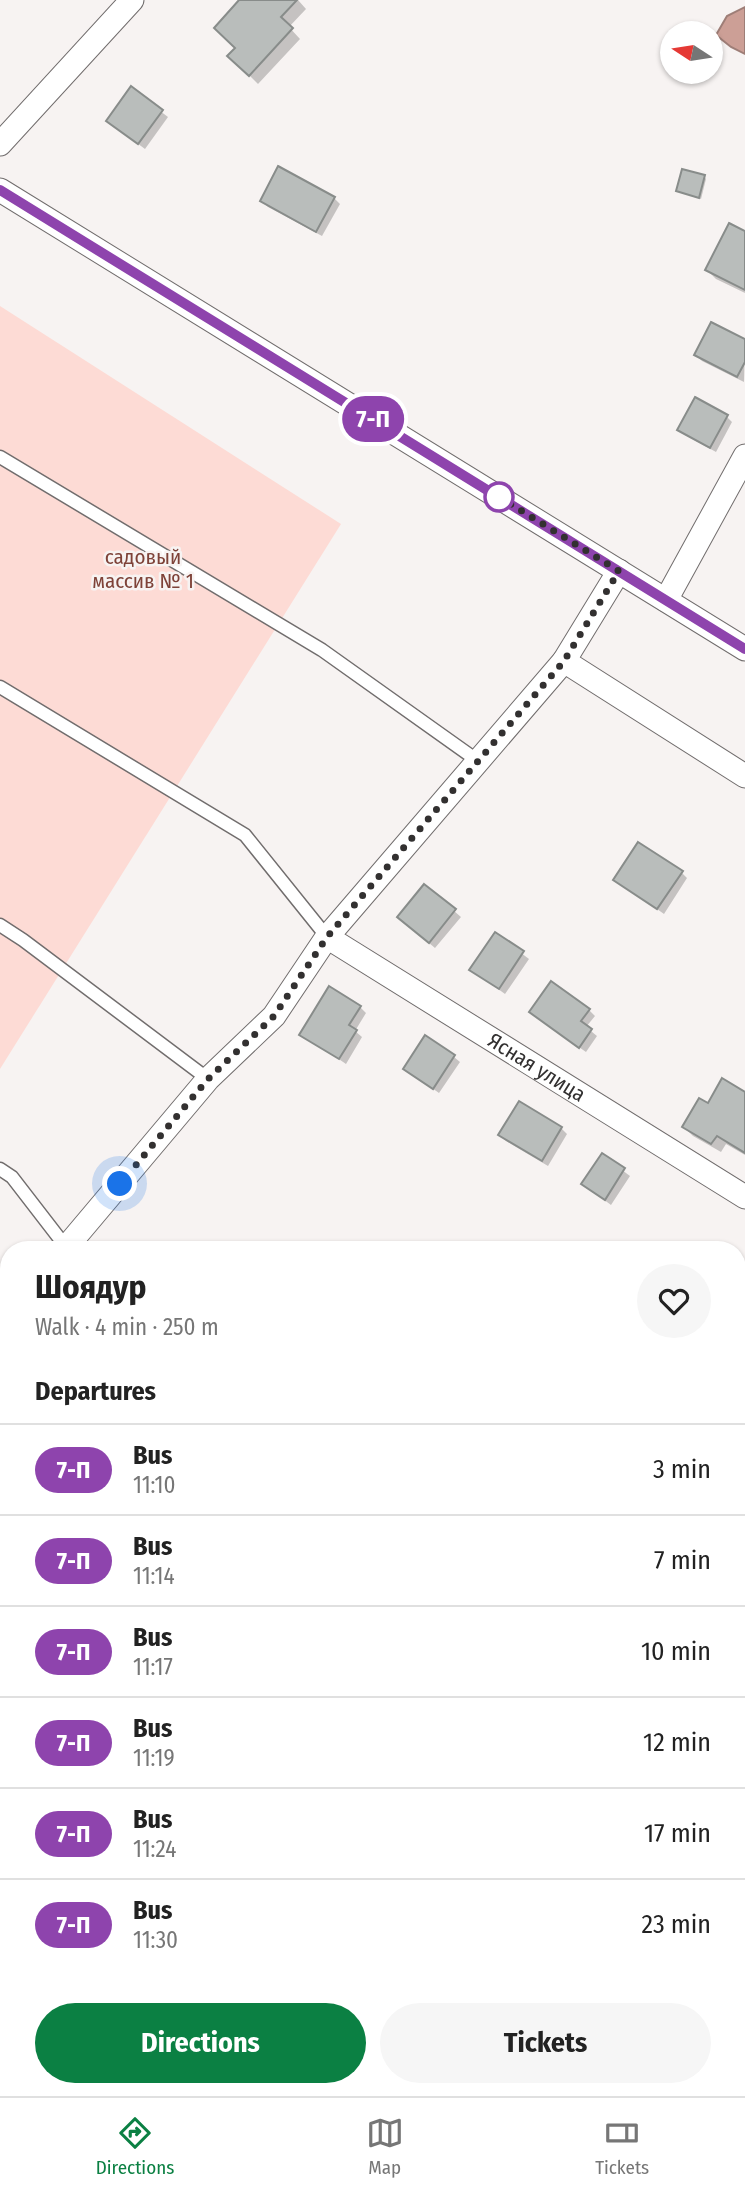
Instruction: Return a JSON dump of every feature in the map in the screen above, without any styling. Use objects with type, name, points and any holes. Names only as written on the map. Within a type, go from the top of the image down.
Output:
[{"type":"street","points":[[0,144],[132,0]]},
{"type":"street","points":[[0,190],[745,649]]},
{"type":"street","points":[[666,600],[745,456]]},
{"type":"street","points":[[71,1241],[208,1079],[274,1016],[327,937],[564,661],[619,571]]},
{"type":"street","points":[[564,661],[745,776]]},
{"type":"street","name":"Ясная улица","points":[[327,937],[745,1196]]},
{"type":"lane","points":[[0,457],[322,650],[478,761]]},
{"type":"lane","points":[[0,687],[245,835],[327,937]]},
{"type":"lane","points":[[0,925],[208,1079]]},
{"type":"lane","points":[[0,1169],[12,1177],[60,1241]]},
{"type":"green space","name":"садовый массив № 1","points":[[0,306],[341,524],[0,1069]]},
{"type":"shaded area","points":[[745,7],[745,54],[723,41],[723,23],[727,16]]},
{"type":"building","points":[[239,0],[297,0],[281,17],[293,28],[249,76],[227,56],[235,48],[214,28]]},
{"type":"building","points":[[131,86],[163,110],[138,144],[106,121]]},
{"type":"building","points":[[278,166],[335,197],[316,232],[260,201]]},
{"type":"building","points":[[682,169],[705,175],[699,198],[676,191]]},
{"type":"building","points":[[729,223],[745,231],[745,290],[705,270]]},
{"type":"building","points":[[711,322],[745,339],[745,362],[737,377],[694,355]]},
{"type":"building","points":[[695,397],[728,415],[710,448],[677,430]]},
{"type":"building","points":[[638,842],[683,871],[657,909],[613,880]]},
{"type":"building","points":[[424,884],[456,909],[429,943],[397,917]]},
{"type":"building","points":[[495,932],[524,951],[499,989],[469,970]]},
{"type":"building","points":[[551,981],[590,1009],[581,1021],[592,1029],[579,1048],[529,1012]]},
{"type":"building","points":[[329,986],[361,1006],[349,1025],[357,1030],[339,1059],[299,1035]]},
{"type":"building","points":[[425,1035],[455,1055],[433,1089],[403,1069]]},
{"type":"building","points":[[722,1078],[745,1092],[745,1153],[717,1136],[711,1144],[682,1127],[699,1098],[708,1103]]},
{"type":"building","points":[[519,1101],[562,1127],[542,1161],[498,1135]]},
{"type":"building","points":[[602,1153],[625,1168],[605,1200],[581,1184]]},
{"type":"bus line","name":"7-П","points":[[0,190],[745,649]]},
{"type":"route","points":[[120,1184],[208,1079],[274,1016],[327,937],[564,661],[619,571],[499,497]]}]
